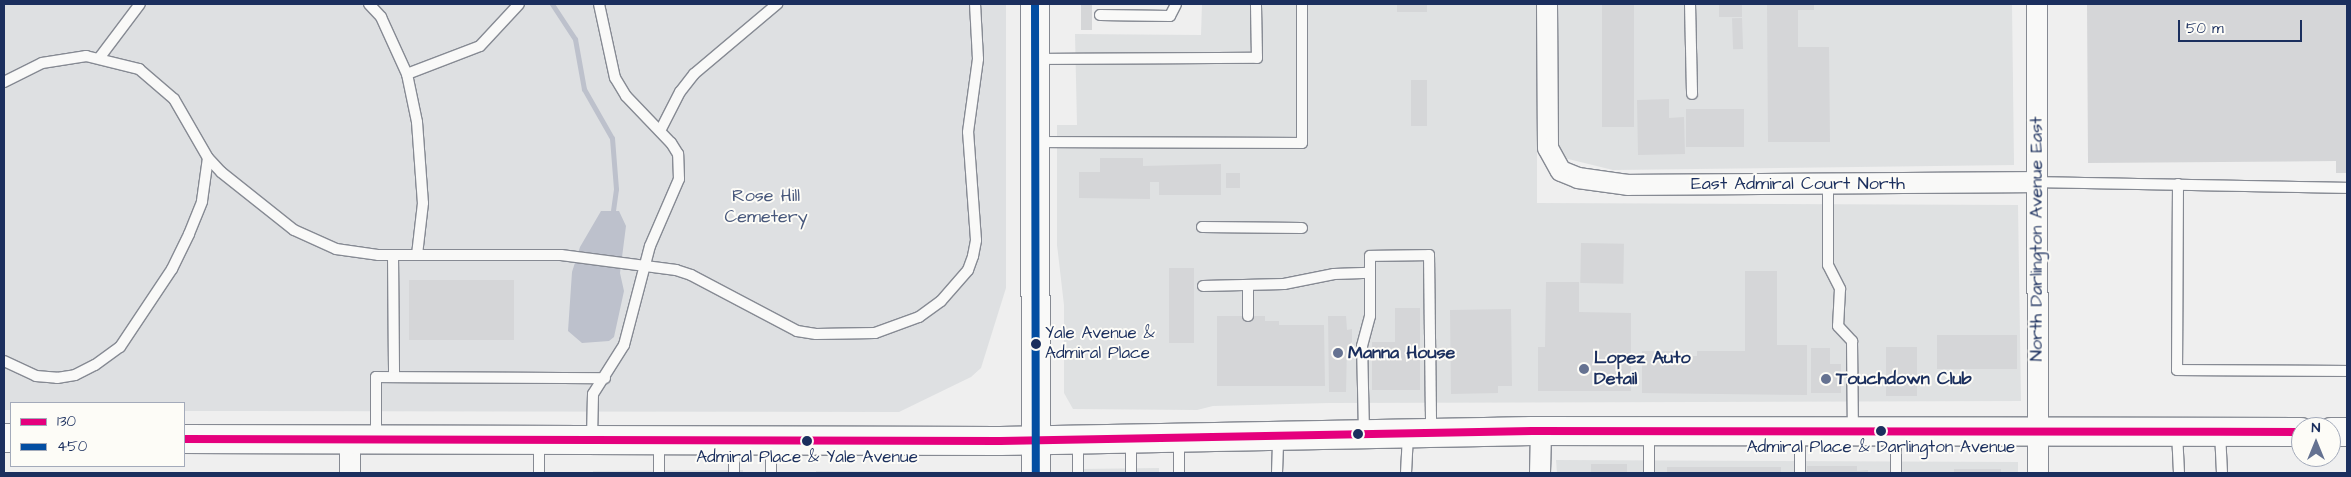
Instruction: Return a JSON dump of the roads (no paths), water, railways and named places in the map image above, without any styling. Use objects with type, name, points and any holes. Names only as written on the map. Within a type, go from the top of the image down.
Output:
[{"type":"main road","points":[[1035,4],[1036,473]]},
{"type":"main road","points":[[185,439],[1035,439],[1419,432],[1800,430],[2291,432]]},
{"type":"street","name":"East Admiral Court North","points":[[1547,4],[1548,148],[1561,171],[1592,182],[1614,184],[2036,182]]},
{"type":"street","name":"North Darlington Avenue East","points":[[2037,4],[2038,473]]},
{"type":"street","points":[[1540,473],[1541,431]]},
{"type":"street","points":[[350,473],[363,439]]},
{"type":"lane","points":[[100,58],[140,4]]},
{"type":"lane","points":[[369,4],[381,17],[407,74],[422,168],[423,203],[417,255]]},
{"type":"lane","points":[[407,74],[480,46],[519,4]]},
{"type":"lane","points":[[592,438],[593,394],[624,345],[645,266],[679,179],[678,154],[660,131],[626,96],[615,78],[599,4]]},
{"type":"lane","points":[[660,131],[680,92],[694,74],[777,4]]},
{"type":"lane","points":[[4,82],[42,63],[76,57],[100,58],[139,68],[153,78],[188,118],[208,158],[268,211],[300,234],[356,253],[570,256],[645,266],[691,275],[778,323],[816,334],[875,333],[920,317],[941,301],[968,270],[976,240],[968,140],[978,59],[976,4]]},
{"type":"lane","points":[[1100,15],[1170,16],[1176,4]]},
{"type":"lane","points":[[1035,59],[1257,58],[1256,4]]},
{"type":"lane","points":[[1036,142],[1302,143],[1302,4]]},
{"type":"lane","points":[[1690,4],[1692,94]]},
{"type":"lane","points":[[4,361],[36,376],[58,378],[75,375],[95,365],[120,347],[172,269],[189,234],[202,201],[208,158]]},
{"type":"lane","points":[[2036,182],[2347,188]]},
{"type":"lane","points":[[1828,184],[1828,266],[1840,289],[1838,326],[1852,341],[1853,431]]},
{"type":"lane","points":[[2178,184],[2177,370],[2347,371]]},
{"type":"lane","points":[[1202,227],[1302,228]]},
{"type":"lane","points":[[394,255],[394,377]]},
{"type":"lane","points":[[1364,433],[1362,346],[1370,316],[1370,256],[1429,255],[1419,432],[1406,473]]},
{"type":"lane","points":[[1203,286],[1284,284],[1334,274],[1370,273]]},
{"type":"lane","points":[[1248,285],[1248,316]]},
{"type":"lane","points":[[363,439],[376,377],[604,378]]},
{"type":"lane","points":[[1800,430],[1800,473]]},
{"type":"lane","points":[[1649,431],[1649,473]]},
{"type":"lane","points":[[1896,431],[1896,473]]},
{"type":"lane","points":[[2177,431],[2179,473]]},
{"type":"lane","points":[[2220,432],[2222,473]]},
{"type":"lane","points":[[1277,473],[1278,435]]},
{"type":"lane","points":[[1078,437],[1078,473]]},
{"type":"lane","points":[[1131,437],[1131,473]]},
{"type":"lane","points":[[1179,437],[1179,473]]},
{"type":"lane","points":[[539,438],[539,473]]},
{"type":"lane","points":[[659,439],[659,473]]},
{"type":"lane","points":[[734,439],[734,473]]},
{"type":"lane","points":[[771,439],[771,473]]},
{"type":"waterway","points":[[552,4],[575,39],[584,89],[612,138],[616,189],[613,210]]},
{"type":"place","name":"Yale Avenue & Admiral Place","points":[[1036,344]]},
{"type":"place","name":"Manna House","points":[[1338,353]]},
{"type":"place","name":"Lopez Auto Detail","points":[[1584,369]]},
{"type":"place","name":"Touchdown Club","points":[[1826,379]]},
{"type":"place","name":"Admiral Place & Darlington Avenue","points":[[1881,431]]},
{"type":"place","name":"Admiral Place & Yale Avenue","points":[[807,441]]},
{"type":"park label","name":"Rose Hill Cemetery","points":[[766,207]]}]
